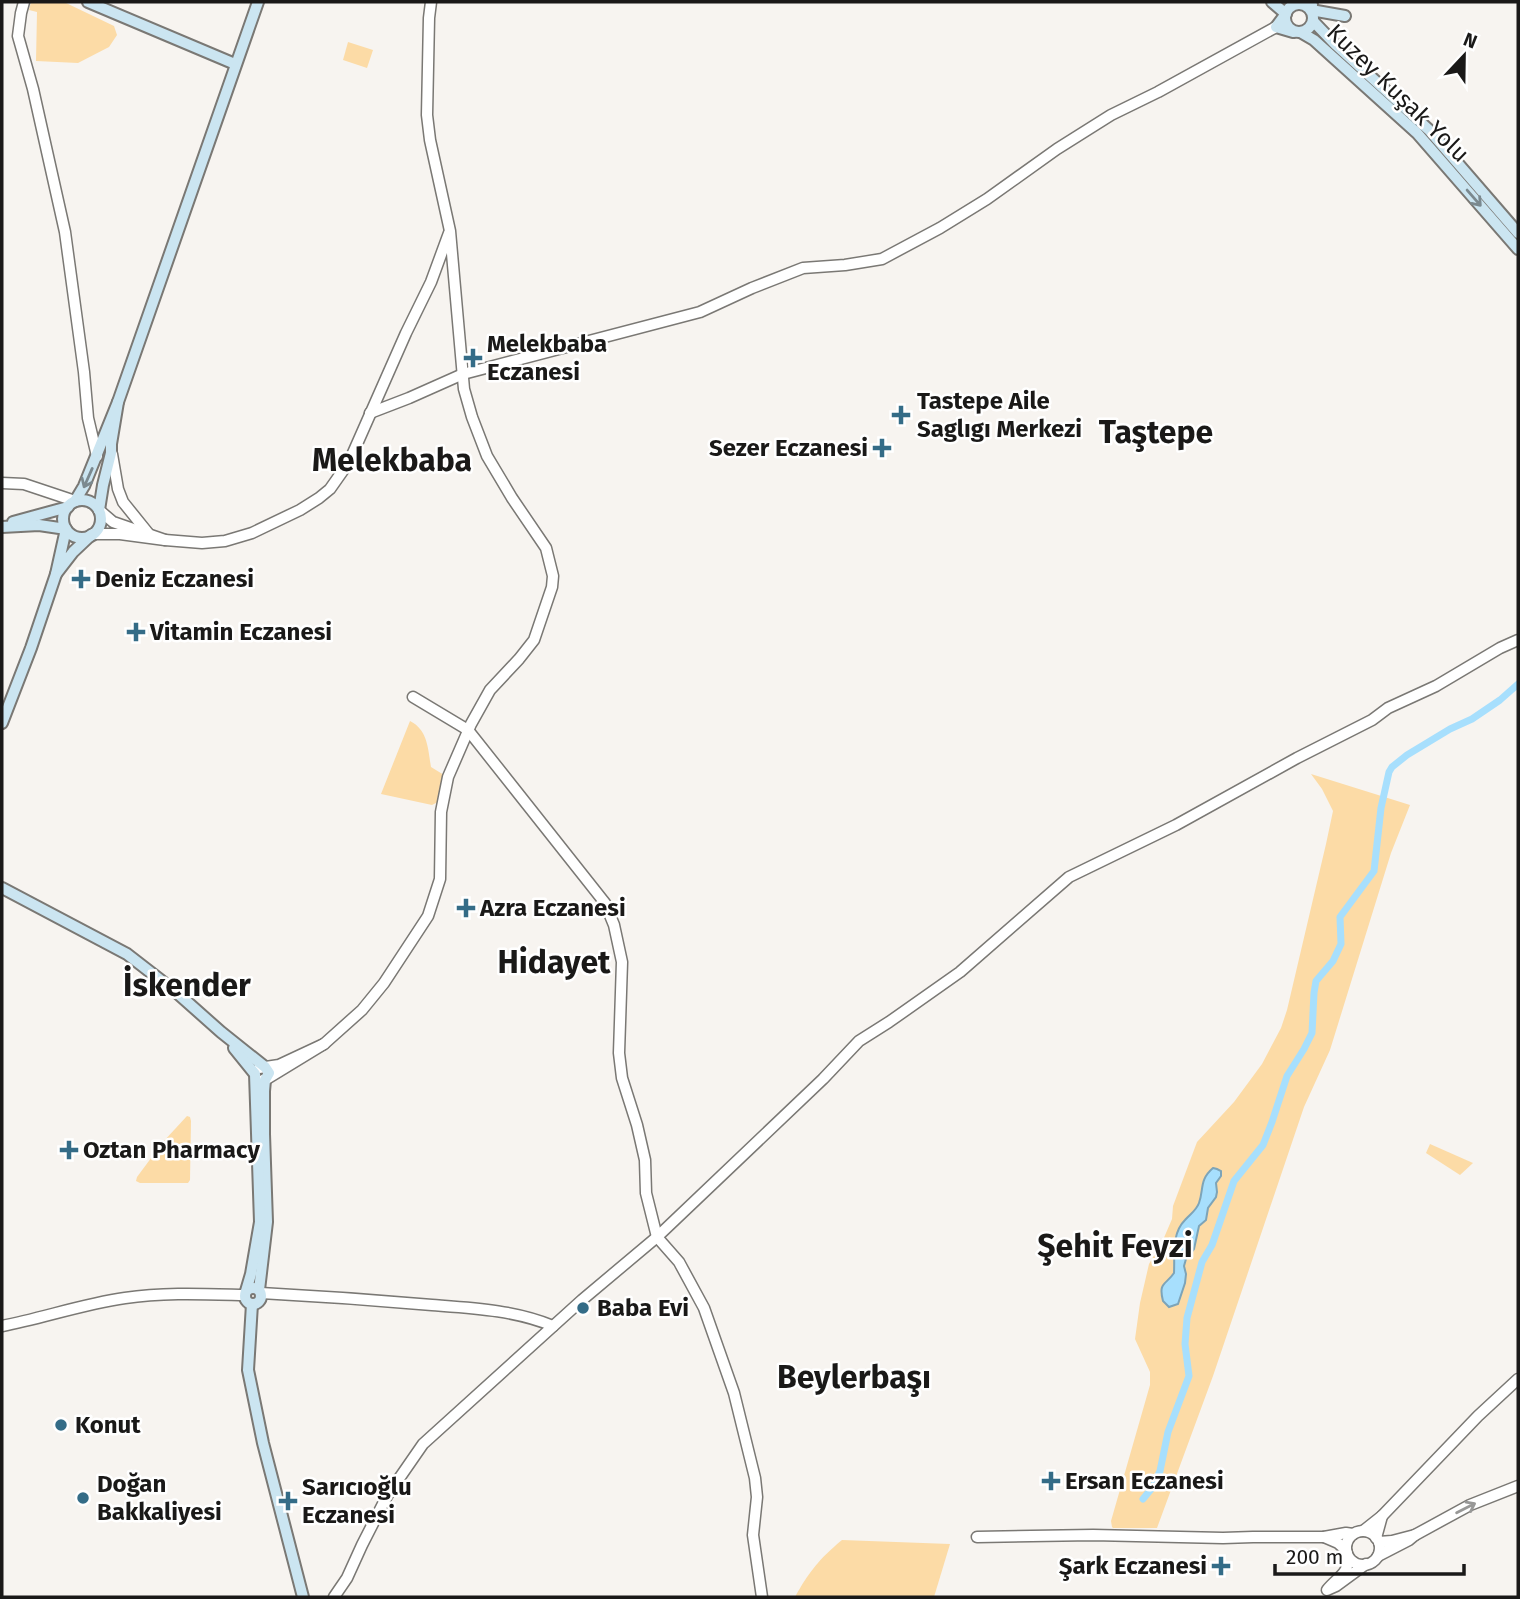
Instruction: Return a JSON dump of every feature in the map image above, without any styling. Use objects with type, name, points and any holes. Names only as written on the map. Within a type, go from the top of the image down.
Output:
[{"type":"main road","points":[[88,2],[235,64]]},
{"type":"main road","points":[[2,723],[57,574],[66,529],[63,517],[85,486],[118,402],[258,2]]},
{"type":"main road","name":"Kuzey Kuşak Yolu","points":[[1272,2],[1301,9],[1429,130],[1518,233]]},
{"type":"main road","points":[[1276,27],[1298,32],[1310,28],[1301,9]]},
{"type":"main road","points":[[1298,32],[1287,25],[1301,9]]},
{"type":"main road","points":[[1276,27],[1301,9],[1345,16],[1329,25],[1328,37]]},
{"type":"main road","name":"Kuzey Kuşak Yolu","points":[[1298,32],[1314,40],[1417,133],[1518,248]]},
{"type":"main road","points":[[57,574],[72,552],[100,525],[99,509],[118,402]]},
{"type":"main road","points":[[2,526],[86,500],[99,509]]},
{"type":"main road","points":[[2,526],[39,525],[66,529],[79,537],[92,535]]},
{"type":"main road","points":[[2,888],[127,954],[265,1067],[268,1073],[260,1077]]},
{"type":"main road","points":[[221,1032],[260,1077],[267,1222],[260,1302],[248,1297]]},
{"type":"main road","points":[[260,1077],[260,1222],[248,1297],[248,1370],[263,1443],[303,1597]]},
{"type":"street","points":[[24,2],[19,36],[65,232],[88,418],[97,456]]},
{"type":"street","points":[[260,1077],[324,1044],[362,1010],[384,983],[428,916],[440,879],[441,812],[448,777],[468,730],[490,690],[534,640],[552,587],[553,576],[546,548],[488,456],[464,389],[450,231],[427,115],[431,2]]},
{"type":"street","points":[[370,413],[463,374],[700,312],[803,268],[882,259],[987,199],[1111,114],[1276,27]]},
{"type":"street","points":[[92,535],[120,534],[165,540],[225,541],[260,530],[325,494],[349,462],[431,282],[450,231]]},
{"type":"street","points":[[111,453],[123,502],[149,533]]},
{"type":"street","points":[[2,483],[24,484],[71,504]]},
{"type":"street","points":[[99,509],[113,522],[165,540]]},
{"type":"street","points":[[334,1597],[347,1578],[387,1496],[423,1444],[553,1326],[657,1237],[859,1041],[951,979],[1069,877],[1176,825],[1518,640]]},
{"type":"street","points":[[413,697],[468,730],[605,903],[614,925],[622,962],[619,1053],[622,1078],[638,1125],[645,1160],[646,1193],[657,1237],[678,1262],[704,1307],[734,1394],[755,1478],[757,1497],[753,1535],[762,1597]]},
{"type":"street","points":[[265,1067],[279,1065],[324,1044]]},
{"type":"street","points":[[260,1291],[505,1312],[536,1318],[553,1326]]},
{"type":"street","points":[[2,1326],[127,1297],[181,1294],[248,1297]]},
{"type":"street","points":[[1327,1590],[1347,1568],[1348,1541],[1382,1516],[1478,1416],[1518,1379]]},
{"type":"street","points":[[1316,1597],[1415,1535],[1470,1505],[1518,1486]]},
{"type":"street","points":[[1378,1556],[1382,1516]]},
{"type":"street","points":[[977,1537],[1324,1537],[1368,1532],[1378,1540],[1392,1542],[1415,1535]]},
{"type":"street","points":[[1324,1537],[1338,1543],[1356,1563],[1366,1564]]},
{"type":"shaded area","points":[[31,2],[64,2],[114,26],[117,35],[109,47],[78,63],[36,61],[37,12],[29,10]]},
{"type":"shaded area","points":[[348,42],[373,50],[367,68],[343,60]]},
{"type":"shaded area","points":[[410,721],[424,735],[431,767],[444,775],[438,802],[432,805],[381,794]]},
{"type":"shaded area","points":[[1311,774],[1410,805],[1391,853],[1330,1050],[1304,1107],[1213,1376],[1157,1528],[1113,1528],[1111,1521],[1150,1385],[1150,1372],[1135,1339],[1149,1264],[1172,1219],[1173,1206],[1197,1142],[1234,1102],[1262,1064],[1281,1028],[1287,1010],[1333,811]]},
{"type":"shaded area","points":[[187,1116],[191,1121],[188,1183],[136,1181],[163,1142]]},
{"type":"shaded area","points":[[1430,1144],[1473,1163],[1460,1175],[1426,1153]]},
{"type":"shaded area","points":[[842,1540],[950,1544],[934,1597],[795,1597],[815,1566]]},
{"type":"water","points":[[1213,1168],[1221,1171],[1216,1183],[1216,1197],[1208,1208],[1206,1220],[1199,1226],[1194,1249],[1186,1259],[1185,1283],[1178,1304],[1169,1307],[1163,1301],[1161,1290],[1174,1273],[1178,1232],[1198,1206],[1204,1181]]},
{"type":"waterway","points":[[1143,1499],[1160,1471],[1168,1432],[1189,1376],[1185,1344],[1187,1318],[1202,1262],[1212,1245],[1234,1181],[1263,1145],[1287,1076],[1312,1033],[1316,981],[1333,961],[1341,944],[1340,917],[1374,871],[1381,808],[1389,772],[1407,755],[1472,719],[1518,684]]},
{"type":"place","name":"Melekbaba Eczanesi","points":[[473,358]]},
{"type":"place","name":"Tastepe Aile Saglıgı Merkezi","points":[[901,415]]},
{"type":"place","name":"Sezer Eczanesi","points":[[882,448]]},
{"type":"place","name":"Deniz Eczanesi","points":[[81,579]]},
{"type":"place","name":"Vitamin Eczanesi","points":[[136,632]]},
{"type":"place","name":"Azra Eczanesi","points":[[466,908]]},
{"type":"place","name":"Oztan Pharmacy","points":[[69,1150]]},
{"type":"place","name":"Baba Evi","points":[[583,1308]]},
{"type":"place","name":"Konut","points":[[61,1425]]},
{"type":"place","name":"Ersan Eczanesi","points":[[1051,1481]]},
{"type":"place","name":"Doğan Bakkaliyesi","points":[[83,1498]]},
{"type":"place","name":"Sarıcıoğlu Eczanesi","points":[[288,1501]]},
{"type":"place","name":"Şark Eczanesi","points":[[1221,1566]]},
{"type":"district","name":"Taştepe","points":[[1156,432]]},
{"type":"district","name":"Melekbaba","points":[[392,460]]},
{"type":"district","name":"Hidayet","points":[[554,962]]},
{"type":"district","name":"İskender","points":[[187,985]]},
{"type":"district","name":"Şehit Feyzi","points":[[1115,1246]]},
{"type":"district","name":"Beylerbaşı","points":[[854,1377]]}]
